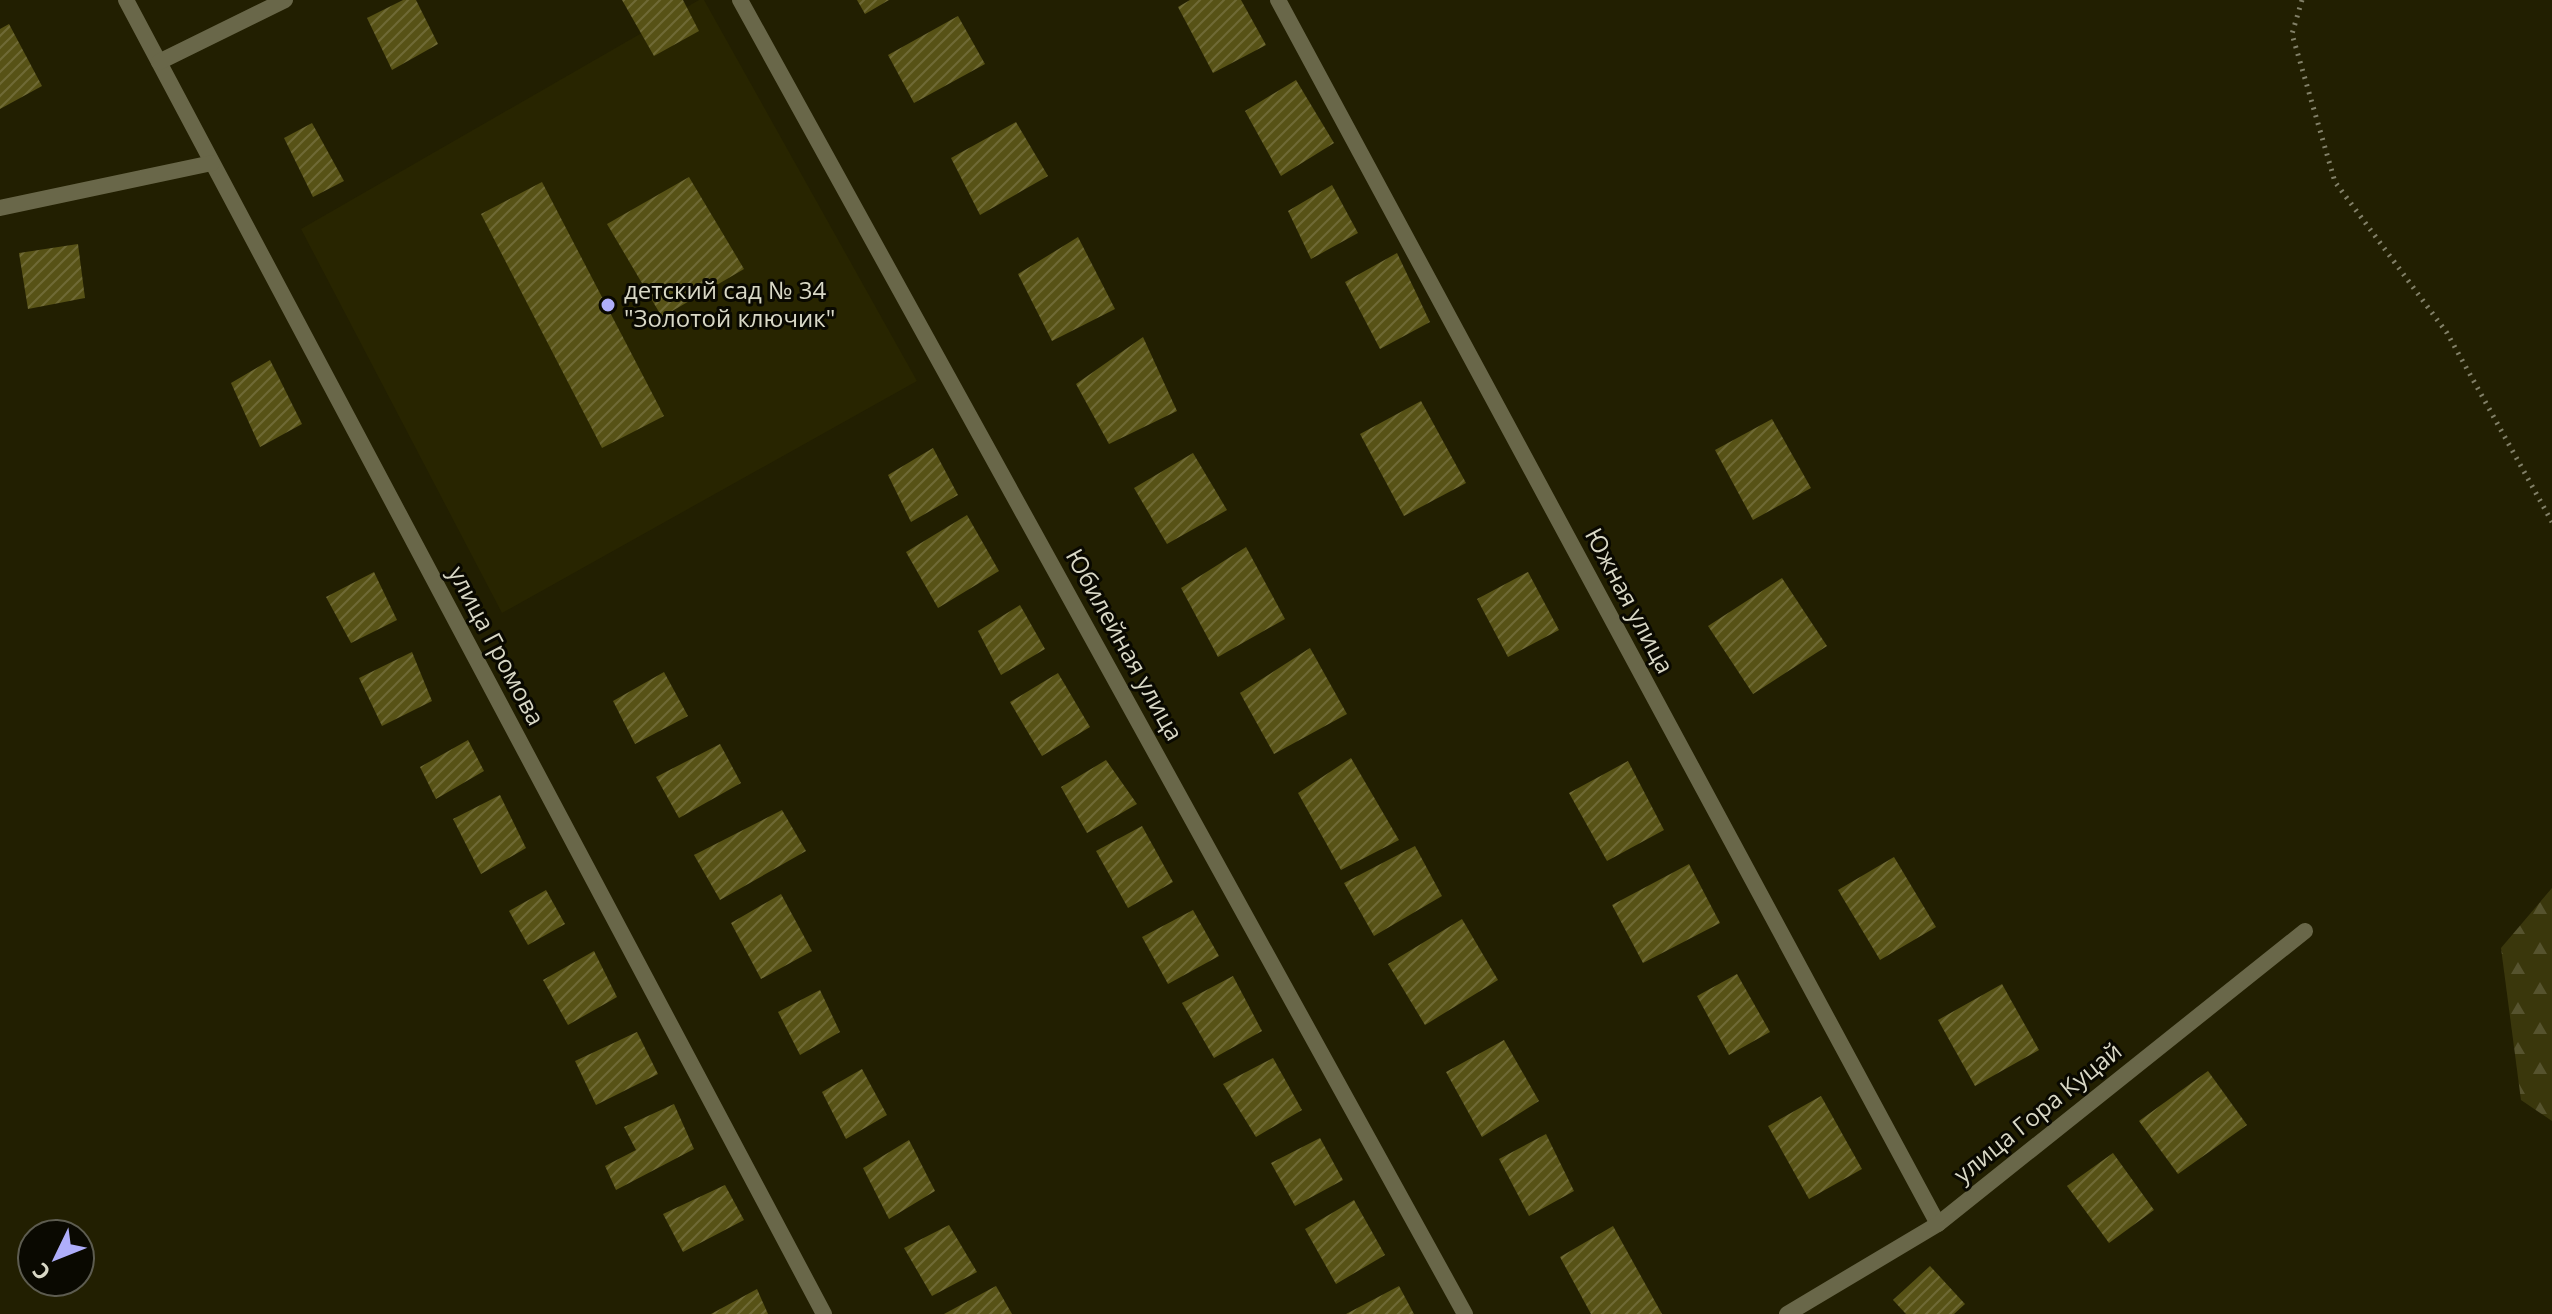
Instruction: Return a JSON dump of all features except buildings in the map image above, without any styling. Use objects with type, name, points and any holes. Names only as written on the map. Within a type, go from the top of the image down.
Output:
[{"type":"street","name":"улица Громова","points":[[126,0],[824,1314]]},
{"type":"street","points":[[159,62],[285,0]]},
{"type":"street","name":"Юбилейная улица","points":[[740,0],[1465,1314]]},
{"type":"street","name":"Южная улица","points":[[1278,0],[1938,1224]]},
{"type":"street","points":[[0,208],[212,163]]},
{"type":"street","name":"улица Гора Куцай","points":[[1787,1314],[1938,1224],[2305,931]]},
{"type":"path","points":[[2302,0],[2292,34],[2335,182],[2447,333],[2552,522]]},
{"type":"shaded area","name":"детский сад № 34 \"Золотой ключик\"","points":[[699,0],[704,0],[917,381],[502,613],[301,229]]},
{"type":"green space","points":[[2552,888],[2552,1121],[2521,1100],[2501,948]]},
{"type":"place","name":"детский сад № 34 \"Золотой ключик\"","points":[[608,305]]}]
